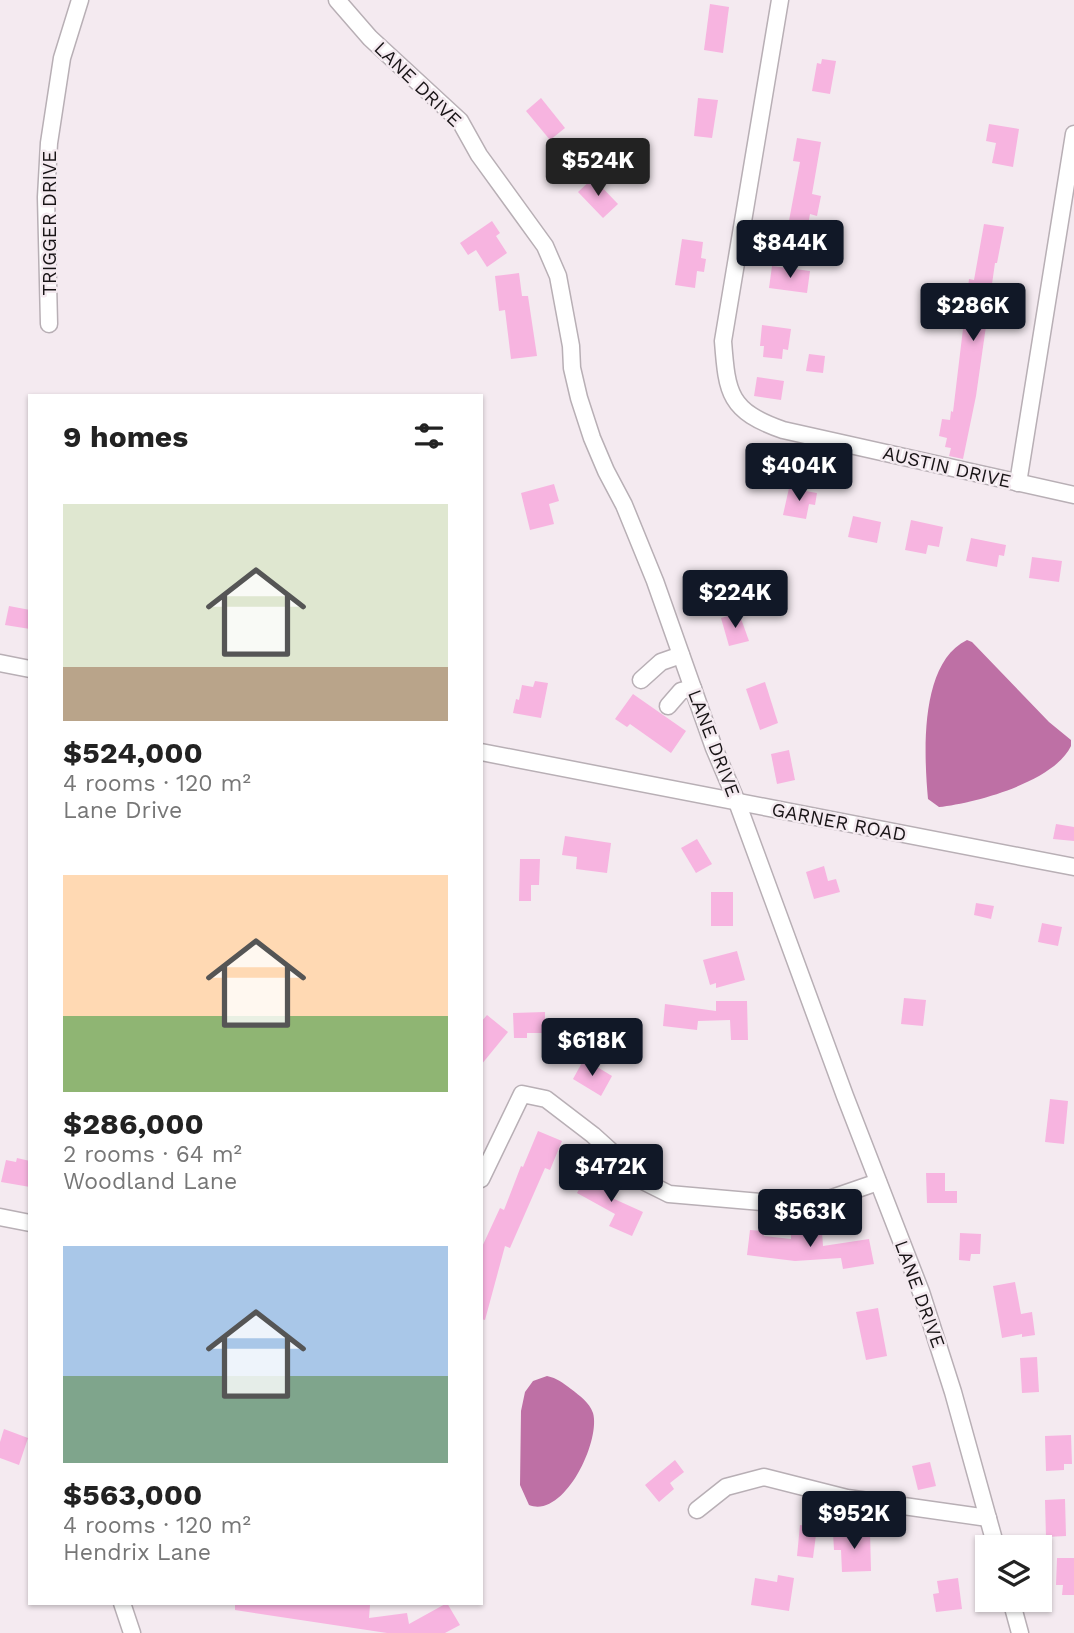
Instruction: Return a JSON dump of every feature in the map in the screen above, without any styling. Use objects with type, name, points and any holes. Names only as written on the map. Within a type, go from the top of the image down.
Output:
[{"type":"street","name":"TRIGGER DRIVE","points":[[49,324],[46,197],[49,143],[62,58],[80,0]]},
{"type":"street","name":"LANE DRIVE","points":[[337,0],[370,38],[460,121],[479,155],[545,246],[558,276],[579,398],[606,471],[624,505],[655,581],[714,748],[737,802],[930,1319],[993,1535]]},
{"type":"street","name":"AUSTIN DRIVE","points":[[780,0],[723,341],[730,392],[743,409],[760,422],[783,430],[1074,495]]},
{"type":"street","points":[[1018,483],[1074,134]]},
{"type":"street","points":[[641,680],[661,662],[681,655]]},
{"type":"street","points":[[0,663],[28,669]]},
{"type":"street","points":[[668,706],[681,691],[693,688]]},
{"type":"street","name":"GARNER ROAD","points":[[483,752],[1074,867]]},
{"type":"street","points":[[483,1175],[522,1094],[546,1099],[593,1135],[645,1182],[669,1194],[797,1205],[820,1202],[878,1182]]},
{"type":"street","points":[[0,1217],[28,1223]]},
{"type":"street","points":[[697,1510],[726,1488],[764,1477],[847,1498],[988,1518]]},
{"type":"street","points":[[123,1605],[132,1633]]},
{"type":"street","points":[[1014,1612],[1020,1633]]},
{"type":"shaded area","points":[[967,640],[972,642],[1049,722],[1071,740],[1071,746],[1062,759],[1031,780],[972,801],[939,807],[928,799],[928,712],[940,668],[951,652]]},
{"type":"shaded area","points":[[547,1376],[563,1383],[587,1402],[593,1413],[594,1426],[585,1458],[567,1489],[555,1500],[542,1506],[529,1505],[520,1485],[521,1411],[525,1392],[533,1381]]},
{"type":"building","points":[[710,4],[729,7],[723,53],[704,50]]},
{"type":"building","points":[[822,59],[836,61],[830,94],[812,91],[817,63],[821,64]]},
{"type":"building","points":[[541,98],[565,128],[550,140],[526,111]]},
{"type":"building","points":[[698,98],[718,100],[712,138],[694,136]]},
{"type":"building","points":[[989,124],[1019,129],[1013,167],[992,163],[996,143],[986,141]]},
{"type":"building","points":[[797,138],[821,142],[812,194],[821,196],[817,216],[810,214],[807,230],[788,226],[800,162],[793,161]]},
{"type":"building","points":[[593,178],[618,204],[603,218],[578,192]]},
{"type":"building","points":[[492,221],[500,233],[496,236],[507,253],[487,267],[476,250],[468,255],[460,243]]},
{"type":"building","points":[[984,224],[1004,227],[995,263],[976,396],[963,459],[949,456],[951,448],[945,447],[947,438],[939,436],[942,419],[950,420],[951,411],[953,412],[969,279],[974,280]]},
{"type":"building","points":[[682,239],[703,242],[701,258],[706,259],[704,272],[697,271],[695,288],[675,285]]},
{"type":"building","points":[[772,266],[810,271],[807,293],[769,288]]},
{"type":"building","points":[[519,273],[522,296],[528,296],[537,356],[511,359],[505,310],[499,311],[495,276]]},
{"type":"building","points":[[762,325],[791,329],[788,350],[783,349],[782,359],[763,357],[764,346],[760,346]]},
{"type":"building","points":[[809,354],[825,356],[823,373],[806,371]]},
{"type":"building","points":[[757,377],[784,381],[781,400],[754,396]]},
{"type":"building","points":[[554,484],[559,501],[549,504],[554,524],[530,530],[521,493]]},
{"type":"building","points":[[789,488],[817,493],[815,505],[809,504],[806,519],[783,515]]},
{"type":"building","points":[[853,516],[881,522],[877,543],[848,537]]},
{"type":"building","points":[[911,520],[943,527],[939,547],[928,545],[926,554],[905,550]]},
{"type":"building","points":[[971,538],[1006,545],[1004,556],[999,555],[997,567],[966,561]]},
{"type":"building","points":[[1032,557],[1062,561],[1059,582],[1029,578]]},
{"type":"building","points":[[9,606],[28,610],[28,629],[5,625]]},
{"type":"building","points":[[739,613],[749,641],[729,646],[721,618]]},
{"type":"building","points":[[535,681],[548,683],[541,718],[513,713],[522,685],[533,687]]},
{"type":"building","points":[[765,682],[778,723],[760,730],[746,689]]},
{"type":"building","points":[[633,694],[686,731],[671,753],[630,724],[627,727],[615,719]]},
{"type":"building","points":[[789,750],[795,780],[777,784],[771,754]]},
{"type":"building","points":[[1056,824],[1074,827],[1074,841],[1053,839]]},
{"type":"building","points":[[565,836],[611,843],[607,873],[576,869],[577,857],[562,855]]},
{"type":"building","points":[[697,839],[712,864],[696,873],[681,848]]},
{"type":"building","points":[[520,859],[540,859],[539,885],[531,885],[531,901],[519,901]]},
{"type":"building","points":[[824,866],[828,881],[836,879],[840,892],[814,899],[806,872]]},
{"type":"building","points":[[711,892],[733,892],[733,926],[711,926]]},
{"type":"building","points":[[976,903],[994,906],[991,919],[974,915]]},
{"type":"building","points":[[1042,923],[1062,927],[1058,946],[1038,942]]},
{"type":"building","points":[[737,951],[745,980],[716,988],[716,983],[710,985],[703,960]]},
{"type":"building","points":[[904,998],[926,1000],[923,1026],[901,1024]]},
{"type":"building","points":[[716,1001],[747,1001],[748,1040],[731,1040],[730,1020],[698,1021],[697,1030],[663,1026],[665,1004],[716,1011]]},
{"type":"building","points":[[545,1012],[545,1021],[580,1032],[572,1060],[547,1052],[553,1033],[527,1033],[527,1038],[514,1038],[513,1013]]},
{"type":"building","points":[[487,1015],[508,1032],[483,1063],[483,1020]]},
{"type":"building","points":[[584,1059],[612,1076],[601,1096],[573,1079]]},
{"type":"building","points":[[1050,1099],[1068,1101],[1064,1144],[1045,1142]]},
{"type":"building","points":[[538,1131],[562,1141],[550,1170],[545,1168],[510,1248],[505,1246],[483,1320],[483,1245],[500,1208],[504,1210],[521,1166],[523,1167]]},
{"type":"building","points":[[17,1158],[28,1161],[28,1187],[1,1182],[6,1160],[16,1162]]},
{"type":"building","points":[[588,1173],[617,1189],[612,1198],[643,1212],[632,1236],[609,1226],[615,1214],[577,1193]]},
{"type":"building","points":[[926,1173],[945,1173],[945,1191],[957,1191],[957,1203],[927,1203]]},
{"type":"building","points":[[750,1230],[764,1231],[764,1236],[791,1239],[791,1234],[822,1232],[823,1246],[869,1239],[874,1264],[843,1269],[841,1258],[795,1261],[747,1255]]},
{"type":"building","points":[[960,1233],[981,1234],[980,1254],[971,1254],[970,1261],[959,1260]]},
{"type":"building","points":[[1015,1282],[1021,1314],[1032,1312],[1035,1335],[1022,1337],[1022,1334],[1002,1338],[993,1286]]},
{"type":"building","points":[[878,1308],[887,1356],[866,1360],[856,1312]]},
{"type":"building","points":[[1037,1357],[1039,1392],[1022,1393],[1020,1358]]},
{"type":"building","points":[[4,1429],[28,1438],[19,1465],[0,1458],[0,1442]]},
{"type":"building","points":[[1071,1435],[1072,1464],[1064,1464],[1064,1470],[1046,1471],[1045,1436]]},
{"type":"building","points":[[675,1460],[684,1472],[670,1483],[674,1489],[659,1502],[645,1485]]},
{"type":"building","points":[[930,1462],[936,1486],[918,1490],[912,1466]]},
{"type":"building","points":[[1065,1499],[1066,1536],[1046,1535],[1045,1500]]},
{"type":"building","points":[[800,1525],[817,1527],[813,1558],[797,1556]]},
{"type":"building","points":[[870,1532],[871,1571],[842,1572],[841,1550],[834,1550],[833,1533]]},
{"type":"building","points":[[1057,1558],[1074,1558],[1074,1595],[1062,1595],[1063,1585],[1056,1585]]},
{"type":"building","points":[[778,1575],[794,1578],[789,1611],[751,1605],[755,1578],[777,1582]]},
{"type":"building","points":[[958,1578],[962,1609],[936,1612],[933,1594],[939,1593],[937,1581]]},
{"type":"building","points":[[235,1605],[370,1605],[369,1618],[407,1613],[409,1624],[448,1605],[460,1625],[445,1633],[387,1633],[235,1610]]}]
